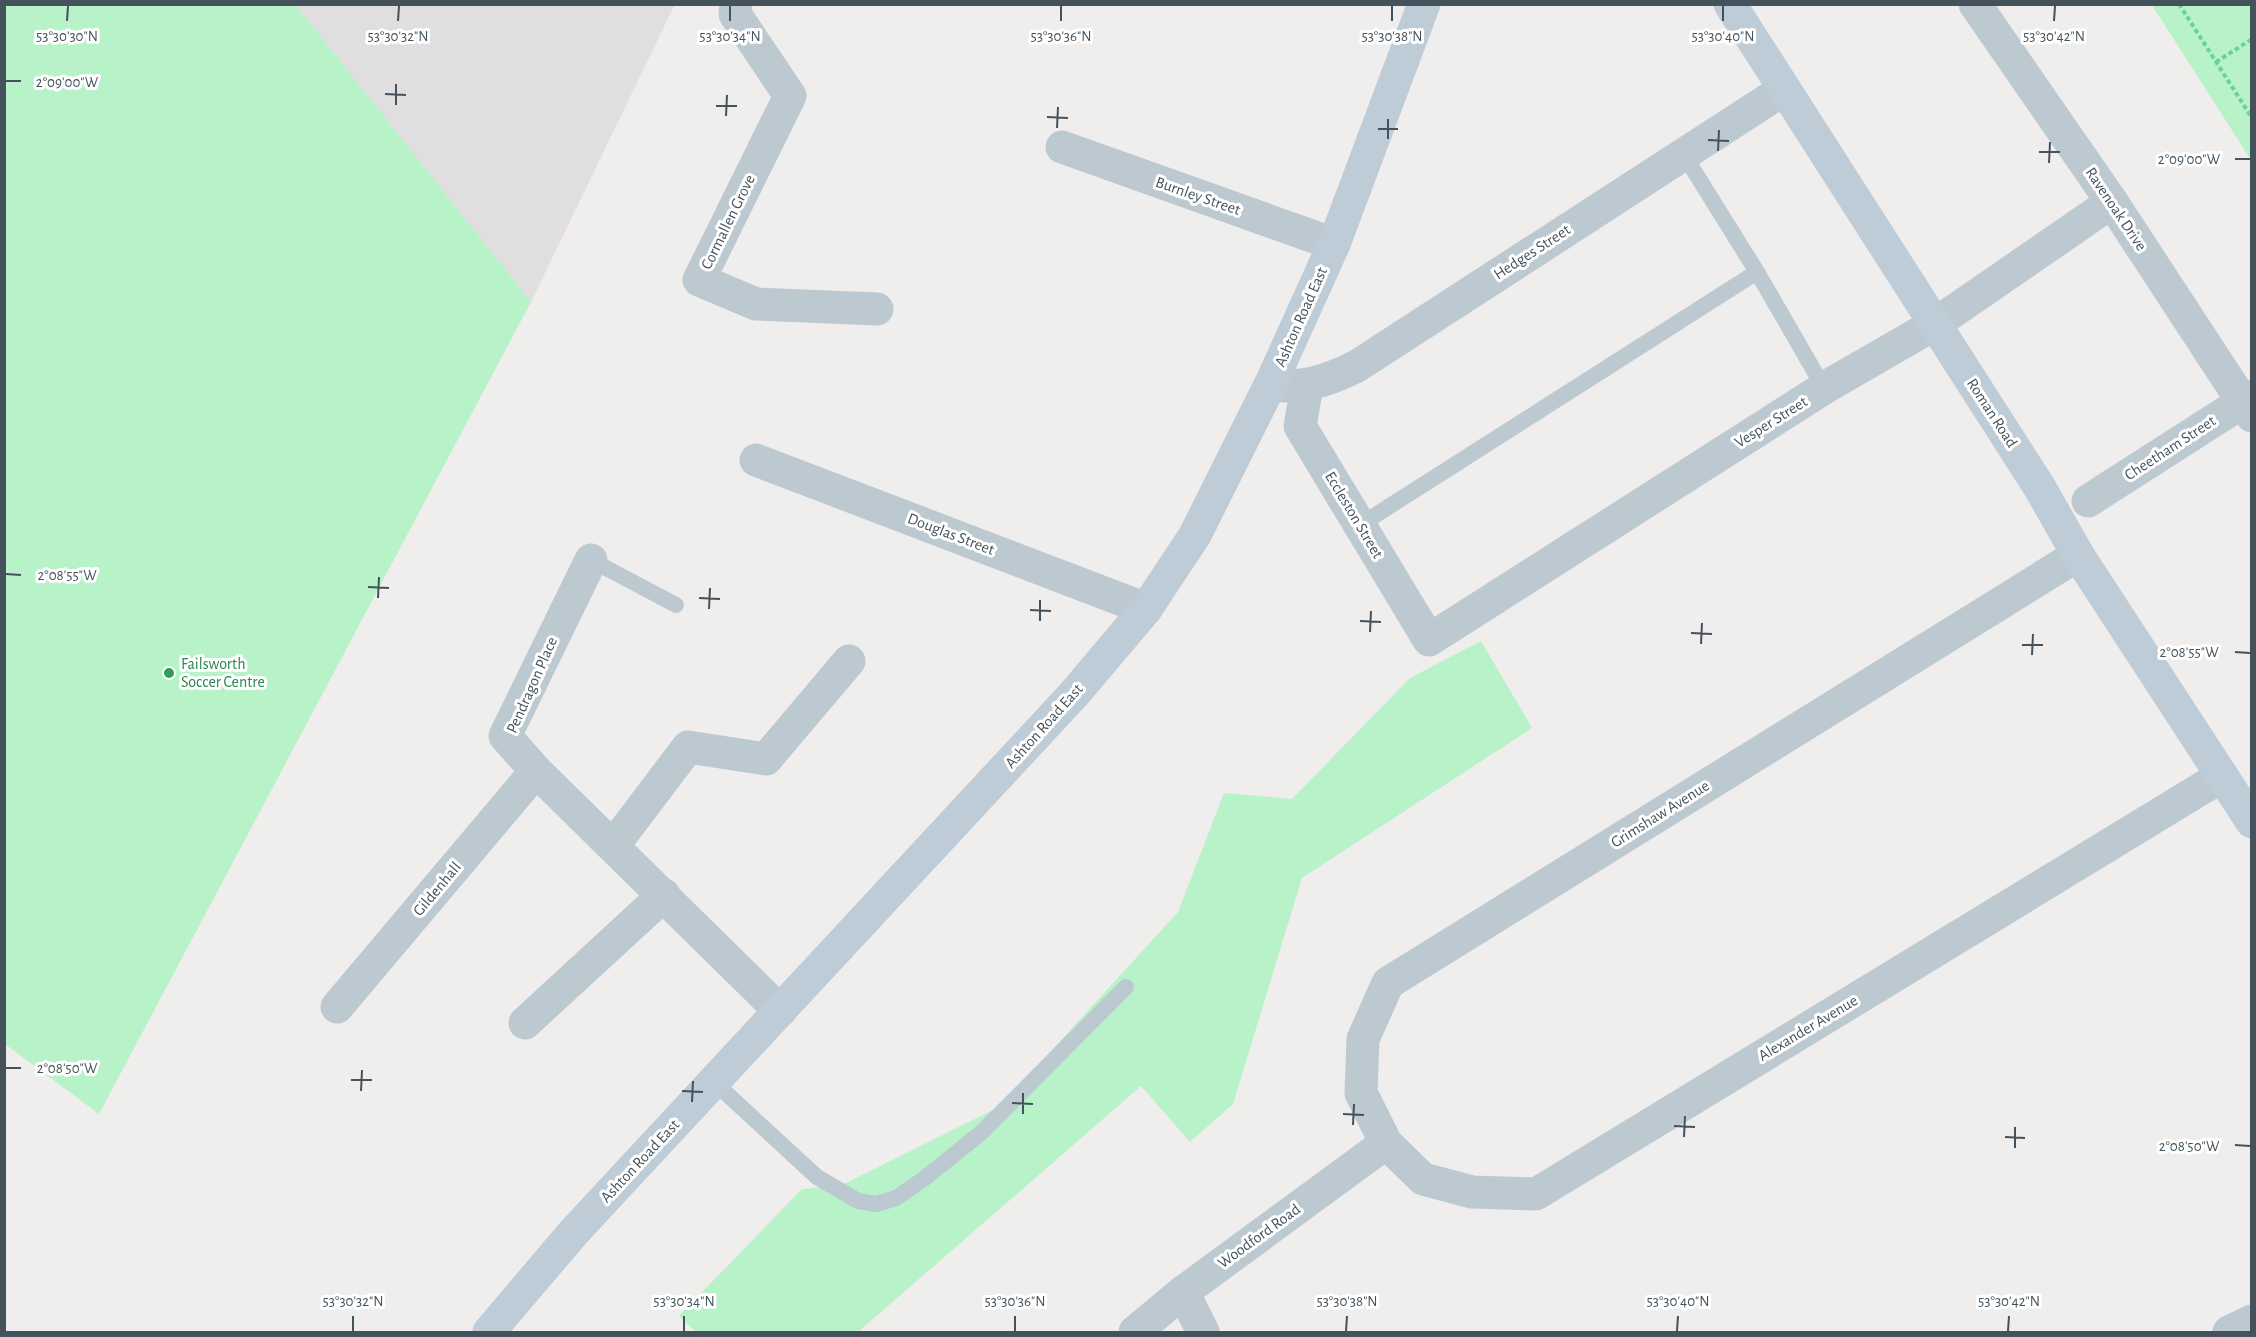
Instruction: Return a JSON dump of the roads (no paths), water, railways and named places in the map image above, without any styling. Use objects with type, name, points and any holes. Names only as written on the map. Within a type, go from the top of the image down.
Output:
[{"type":"street","name":"Cormallen Grove","points":[[736,4],[735,14],[790,96],[699,280],[756,304],[877,309]]},
{"type":"street","name":"Ashton Road East","points":[[489,1332],[573,1233],[1074,694],[1146,609],[1195,535],[1272,381],[1334,244],[1424,4]]},
{"type":"street","name":"Roman Road","points":[[1730,4],[2044,495],[2078,555],[2252,822]]},
{"type":"street","name":"Ravenoak Drive","points":[[1975,4],[2112,202],[2248,405]]},
{"type":"street","name":"Hedges Street","points":[[1272,381],[1284,386],[1307,386],[1329,380],[1357,366],[1681,151],[1783,90]]},
{"type":"street","name":"Burnley Street","points":[[1062,147],[1334,244]]},
{"type":"street","name":"Vesper Street","points":[[1429,640],[1824,388],[1935,324],[2112,202]]},
{"type":"street","name":"Eccleston Street","points":[[1307,386],[1300,426],[1429,640]]},
{"type":"street","name":"Cheetham Street","points":[[2088,501],[2248,405]]},
{"type":"street","name":"Douglas Street","points":[[756,460],[1146,609]]},
{"type":"street","name":"Grimshaw Avenue","points":[[1386,1143],[1361,1093],[1363,1039],[1388,983],[2078,555]]},
{"type":"street","name":"Pendragon Place","points":[[591,560],[505,736],[536,771],[780,1011]]},
{"type":"street","points":[[614,846],[688,747],[766,759],[849,661]]},
{"type":"street","name":"Gildenhall","points":[[337,1007],[536,771]]},
{"type":"street","name":"Alexander Avenue","points":[[1386,1143],[1423,1179],[1472,1192],[1536,1194],[2222,776]]},
{"type":"street","points":[[525,1023],[664,895]]},
{"type":"street","name":"Woodford Road","points":[[1135,1332],[1183,1292],[1386,1143]]},
{"type":"street","points":[[1183,1292],[1203,1332]]},
{"type":"street","points":[[2229,1332],[2252,1321]]},
{"type":"lane","points":[[1681,151],[1757,272],[1824,388]]},
{"type":"lane","points":[[1360,525],[1757,272]]},
{"type":"lane","points":[[591,560],[676,605]]},
{"type":"lane","points":[[714,1082],[817,1177],[858,1201],[876,1204],[896,1198],[982,1132],[1126,987]]},
{"type":"place","name":"Failsworth Soccer Centre","points":[[169,673]]}]
